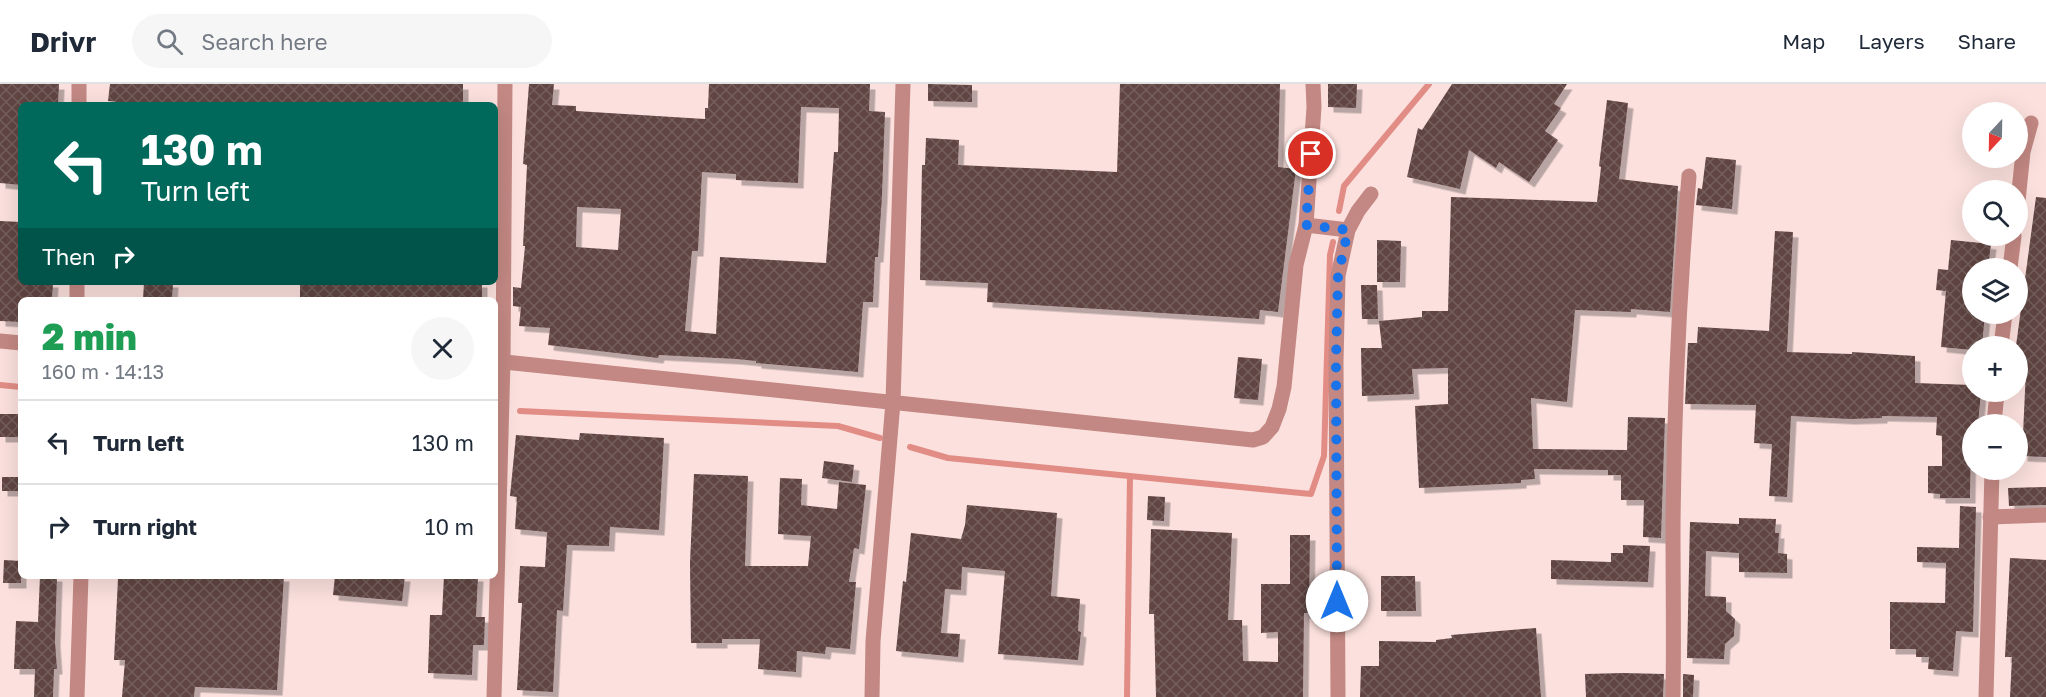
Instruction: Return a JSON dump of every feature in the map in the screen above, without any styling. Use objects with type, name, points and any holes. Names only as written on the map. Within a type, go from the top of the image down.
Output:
[{"type":"street","points":[[79,84],[79,102]]},
{"type":"street","points":[[498,428],[505,84]]},
{"type":"street","points":[[872,697],[874,630],[893,402],[903,84]]},
{"type":"street","points":[[499,361],[1253,440],[1263,437],[1272,427],[1284,387],[1296,265],[1306,225],[1314,107],[1313,84]]},
{"type":"street","points":[[2020,180],[2023,152],[2031,123]]},
{"type":"street","points":[[1673,697],[1673,527],[1677,384],[1683,243],[1689,176]]},
{"type":"street","points":[[1338,697],[1336,330],[1338,276],[1348,230],[1358,211],[1371,194]]},
{"type":"street","points":[[1306,225],[1348,230]]},
{"type":"street","points":[[0,341],[18,343]]},
{"type":"street","points":[[1986,697],[1992,480]]},
{"type":"street","points":[[1990,517],[2046,515]]},
{"type":"street","points":[[77,697],[81,579]]},
{"type":"street","points":[[494,697],[496,579]]},
{"type":"building","points":[[0,84],[59,84],[58,102],[18,102],[18,185],[0,183]]},
{"type":"building","points":[[110,84],[463,84],[463,102],[108,101]]},
{"type":"building","points":[[529,84],[554,84],[552,105],[576,106],[576,111],[705,119],[709,84],[870,84],[869,111],[885,112],[882,196],[878,257],[875,257],[873,302],[863,302],[858,372],[756,363],[756,361],[736,359],[659,355],[658,358],[548,345],[550,328],[519,326],[521,307],[513,306],[513,287],[521,288],[525,246],[523,246],[527,165],[523,164]],"holes":[[[801,107],[839,108],[838,152],[834,152],[826,263],[720,257],[716,334],[685,331],[692,251],[698,251],[702,172],[736,174],[736,180],[798,183]],[[577,207],[621,209],[618,250],[576,247]]]},
{"type":"building","points":[[928,84],[972,85],[972,102],[928,101]]},
{"type":"building","points":[[1120,84],[1280,84],[1278,167],[1296,169],[1278,312],[1260,310],[1259,319],[987,302],[988,283],[920,280],[922,165],[925,165],[926,138],[959,140],[958,165],[1117,172]]},
{"type":"building","points":[[1328,84],[1357,84],[1356,108],[1328,107]]},
{"type":"building","points":[[1452,84],[1567,84],[1554,104],[1561,108],[1545,131],[1558,140],[1529,182],[1499,162],[1496,168],[1469,150],[1460,189],[1407,177],[1418,128],[1422,130]]},
{"type":"building","points":[[1607,100],[1628,103],[1619,179],[1678,186],[1670,312],[1631,309],[1631,312],[1575,310],[1567,402],[1531,398],[1533,449],[1627,450],[1628,417],[1665,418],[1661,538],[1643,537],[1644,500],[1621,500],[1621,475],[1608,475],[1608,470],[1534,469],[1535,479],[1521,480],[1521,483],[1419,488],[1415,406],[1448,404],[1448,368],[1412,369],[1414,394],[1362,396],[1361,348],[1382,348],[1379,321],[1422,317],[1422,311],[1448,311],[1451,197],[1597,202]]},
{"type":"building","points":[[1706,157],[1736,160],[1732,209],[1696,205],[1698,188],[1702,189]]},
{"type":"building","points":[[2036,197],[2046,198],[2046,457],[2028,456],[2028,414],[2024,414],[2024,402],[2028,402],[2028,336],[2017,336],[2019,324],[2028,324],[2028,258]]},
{"type":"building","points":[[0,221],[18,222],[18,285],[53,285],[52,297],[18,297],[18,322],[0,321]]},
{"type":"building","points":[[1775,231],[1793,232],[1787,352],[1852,354],[1852,352],[1915,356],[1915,383],[1962,385],[1962,402],[1980,402],[1979,414],[1962,414],[1962,480],[1970,480],[1970,498],[1940,498],[1940,494],[1928,493],[1928,466],[1942,466],[1942,436],[1936,435],[1937,417],[1882,416],[1882,418],[1850,419],[1791,416],[1787,497],[1769,496],[1772,444],[1754,443],[1756,405],[1685,404],[1688,343],[1697,343],[1698,327],[1769,331]]},
{"type":"building","points":[[1377,240],[1401,241],[1400,282],[1377,282]]},
{"type":"building","points":[[1951,240],[1962,241],[1962,246],[1991,246],[1989,258],[1962,258],[1962,324],[1984,324],[1983,336],[1962,336],[1962,349],[1941,347],[1946,291],[1936,290],[1938,269],[1948,270]]},
{"type":"building","points":[[144,285],[173,285],[172,297],[143,297]]},
{"type":"building","points":[[300,285],[482,285],[482,297],[300,297]]},
{"type":"building","points":[[1361,285],[1377,285],[1378,319],[1362,319]]},
{"type":"building","points":[[1238,357],[1262,359],[1258,400],[1234,398]]},
{"type":"building","points":[[0,414],[18,414],[18,437],[0,437]]},
{"type":"building","points":[[580,433],[664,438],[659,530],[610,527],[609,546],[567,545],[563,611],[557,610],[553,692],[517,690],[522,603],[518,603],[520,566],[545,567],[547,532],[515,529],[517,497],[510,496],[516,435],[579,440]]},
{"type":"building","points":[[824,461],[854,465],[852,482],[822,478]]},
{"type":"building","points":[[694,474],[748,476],[745,566],[808,566],[811,536],[778,534],[780,478],[802,479],[801,505],[837,509],[839,482],[866,485],[859,549],[854,548],[849,582],[856,582],[850,649],[826,647],[825,654],[797,651],[796,672],[758,669],[760,639],[722,639],[722,643],[691,643],[690,563]]},
{"type":"building","points":[[2,477],[18,477],[18,491],[2,491]]},
{"type":"building","points":[[2046,487],[2046,505],[2009,506],[2008,488]]},
{"type":"building","points":[[1148,496],[1165,497],[1164,521],[1147,520]]},
{"type":"building","points":[[967,505],[1057,513],[1051,596],[1080,599],[1078,631],[1081,632],[1078,660],[998,654],[1005,571],[962,567],[961,590],[945,589],[941,633],[960,634],[958,657],[896,651],[903,581],[906,582],[911,533],[961,539]]},
{"type":"building","points":[[1960,506],[1976,507],[1973,632],[1956,631],[1953,671],[1928,669],[1929,657],[1916,657],[1916,649],[1890,649],[1890,602],[1945,603],[1946,563],[1917,562],[1917,547],[1959,548]]},
{"type":"building","points":[[1739,518],[1776,519],[1775,533],[1779,533],[1778,553],[1787,554],[1787,573],[1739,572],[1739,553],[1706,551],[1705,596],[1726,597],[1726,611],[1735,619],[1734,636],[1725,644],[1724,659],[1687,658],[1690,522],[1739,524]]},
{"type":"building","points":[[1151,529],[1232,533],[1228,620],[1242,620],[1243,661],[1278,662],[1278,632],[1261,633],[1261,584],[1290,584],[1290,535],[1310,535],[1309,613],[1304,613],[1303,697],[1156,697],[1154,614],[1149,614]]},
{"type":"building","points":[[1623,545],[1650,546],[1648,582],[1551,579],[1551,560],[1611,562],[1611,553],[1623,553]]},
{"type":"building","points":[[2010,558],[2046,560],[2046,697],[2010,697],[2012,657],[2005,657]]},
{"type":"building","points":[[4,560],[18,561],[18,579],[21,579],[21,583],[3,583]]},
{"type":"building","points":[[1381,576],[1415,576],[1416,611],[1381,611]]},
{"type":"building","points":[[40,579],[57,579],[55,641],[57,669],[54,669],[53,697],[34,697],[35,669],[14,669],[16,621],[38,622]]},
{"type":"building","points":[[118,579],[284,579],[277,690],[195,687],[194,697],[122,697],[125,660],[114,660]]},
{"type":"building","points":[[335,579],[405,579],[402,601],[333,595]]},
{"type":"building","points":[[444,579],[478,579],[476,617],[485,617],[484,645],[473,645],[472,675],[428,673],[430,615],[442,615]]},
{"type":"building","points":[[1536,628],[1541,697],[1360,697],[1361,666],[1379,666],[1379,641],[1436,642],[1436,640],[1452,638],[1451,635]]},
{"type":"building","points":[[1585,674],[1664,674],[1663,697],[1586,697]]},
{"type":"building","points":[[1683,674],[1694,675],[1693,697],[1683,697]]},
{"type":"waterway","points":[[1339,211],[1344,186],[1429,84]]},
{"type":"waterway","points":[[910,447],[948,458],[1311,494],[1324,456],[1330,255],[1333,242]]},
{"type":"waterway","points":[[0,385],[18,387]]},
{"type":"waterway","points":[[520,411],[838,426],[880,438]]},
{"type":"waterway","points":[[1127,697],[1130,476]]},
{"type":"route","points":[[1311,154],[1306,225],[1348,230],[1338,276],[1337,601]]}]
